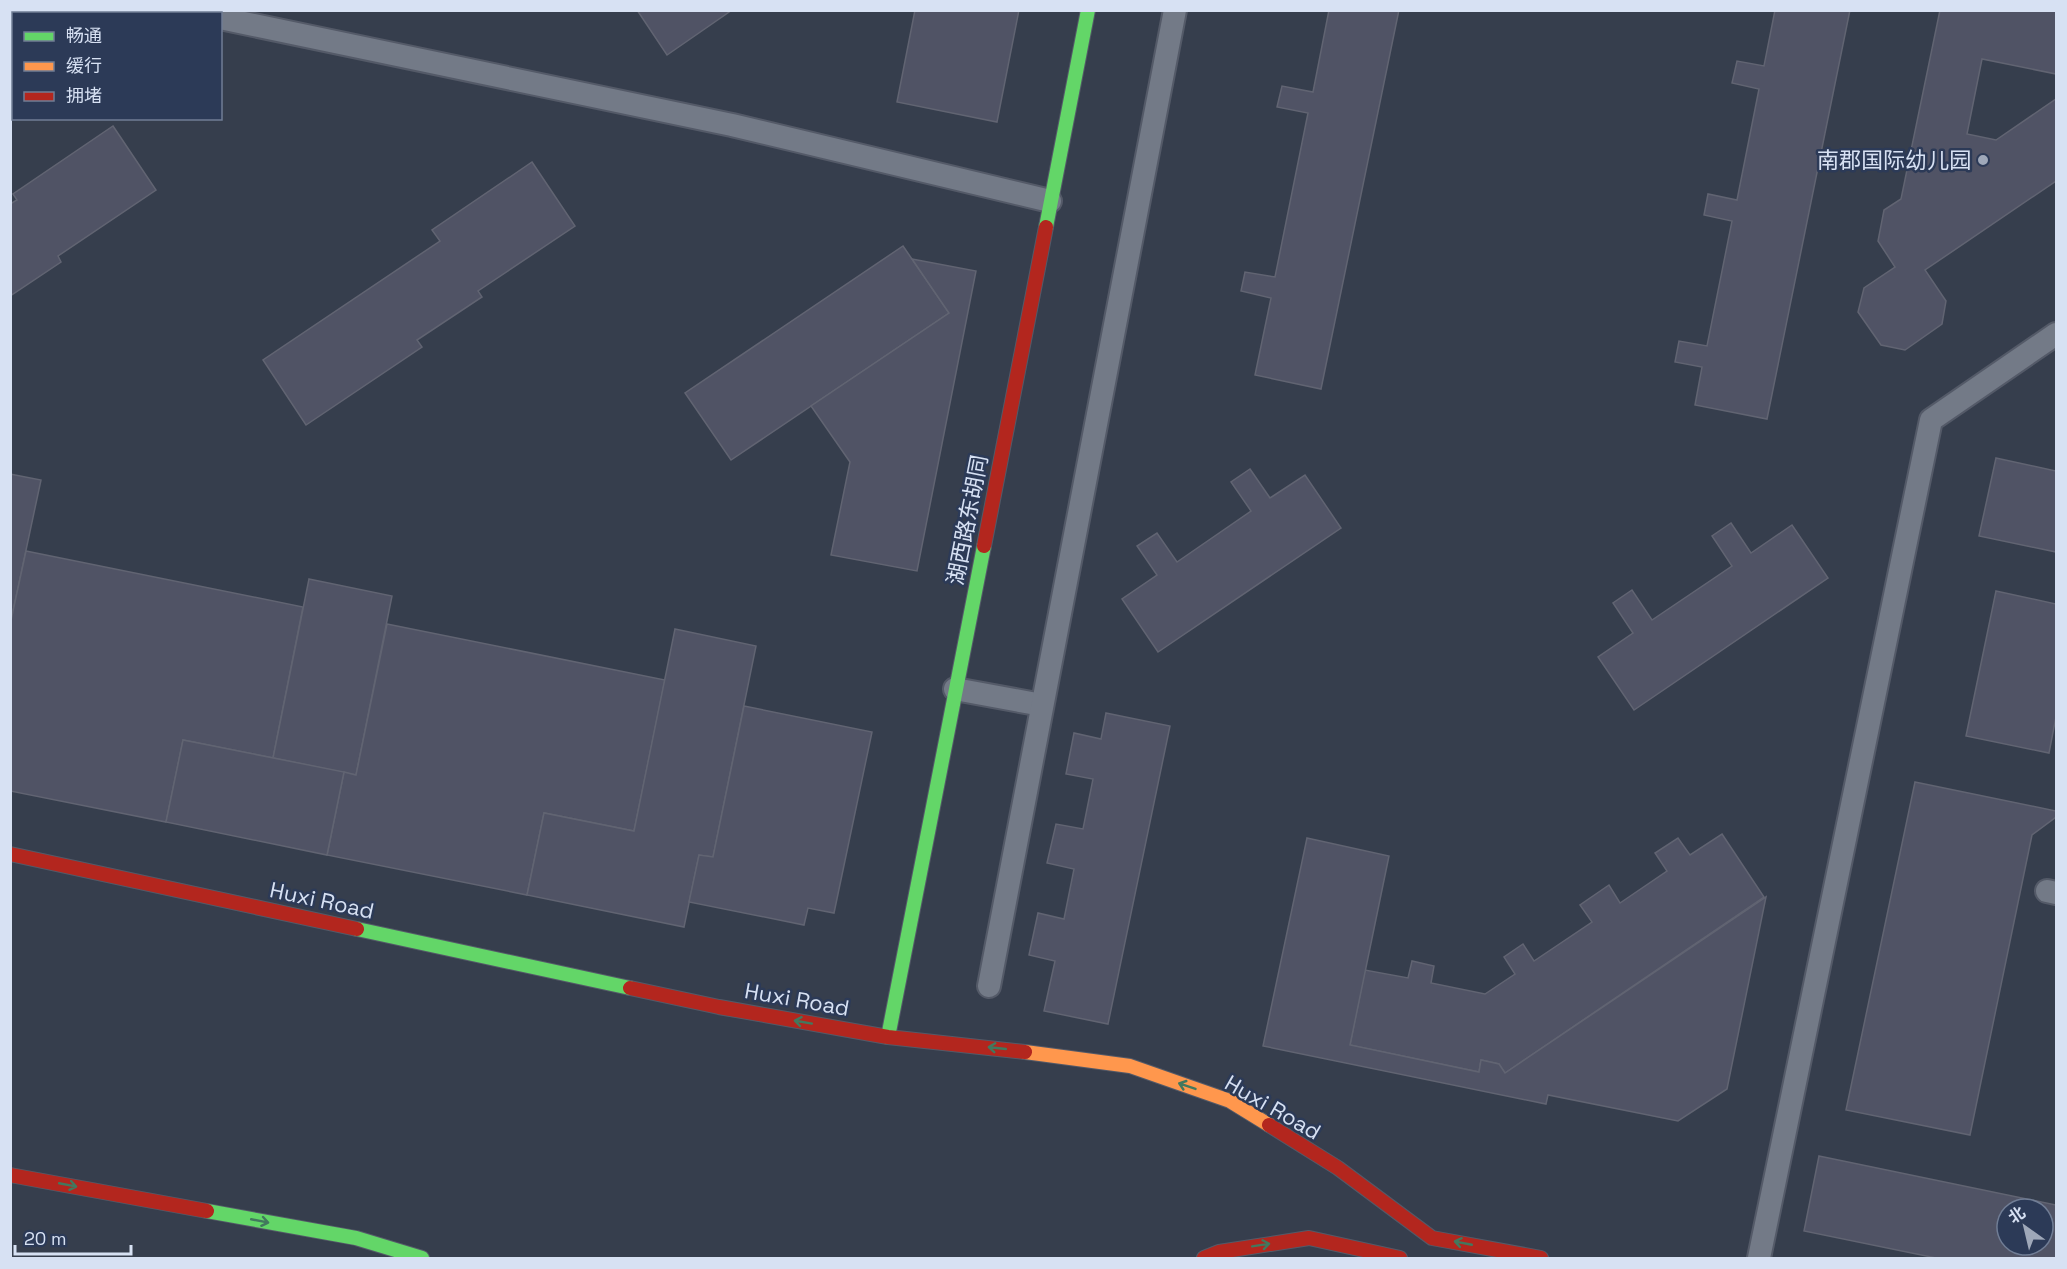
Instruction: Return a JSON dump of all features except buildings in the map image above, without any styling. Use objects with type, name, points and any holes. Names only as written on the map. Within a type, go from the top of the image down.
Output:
[{"type":"main road","name":"湖西路东胡同","points":[[888,1037],[1088,10]]},
{"type":"main road","name":"Huxi Road","points":[[10,854],[707,1004],[888,1037],[1013,1050],[1130,1066],[1230,1101],[1338,1168],[1432,1238],[1541,1258]]},
{"type":"main road","points":[[10,1175],[354,1248],[422,1258]]},
{"type":"main road","points":[[1204,1258],[1219,1252],[1308,1238],[1400,1258]]},
{"type":"lane","points":[[989,986],[1175,10]]},
{"type":"lane","points":[[222,18],[732,125],[1050,201]]},
{"type":"lane","points":[[1759,1258],[1931,420],[2056,334]]},
{"type":"lane","points":[[955,689],[1042,705]]},
{"type":"traffic: fast","points":[[1046,227],[1088,10]]},
{"type":"traffic: fast","points":[[888,1037],[984,546]]},
{"type":"traffic: fast","points":[[357,929],[630,988]]},
{"type":"traffic: fast","points":[[207,1211],[356,1238],[422,1258]]},
{"type":"traffic: slow","points":[[1025,1052],[1130,1066],[1230,1101],[1269,1125]]},
{"type":"traffic: jam","points":[[984,546],[1046,227]]},
{"type":"traffic: jam","points":[[10,854],[357,929]]},
{"type":"traffic: jam","points":[[630,988],[719,1007],[888,1037],[1025,1052]]},
{"type":"traffic: jam","points":[[1269,1125],[1338,1168],[1432,1238],[1541,1258]]},
{"type":"traffic: jam","points":[[10,1175],[207,1211]]},
{"type":"traffic: jam","points":[[1204,1258],[1219,1252],[1309,1238],[1400,1258]]},
{"type":"place","name":"南郡国际幼儿园","points":[[1983,160]]}]
